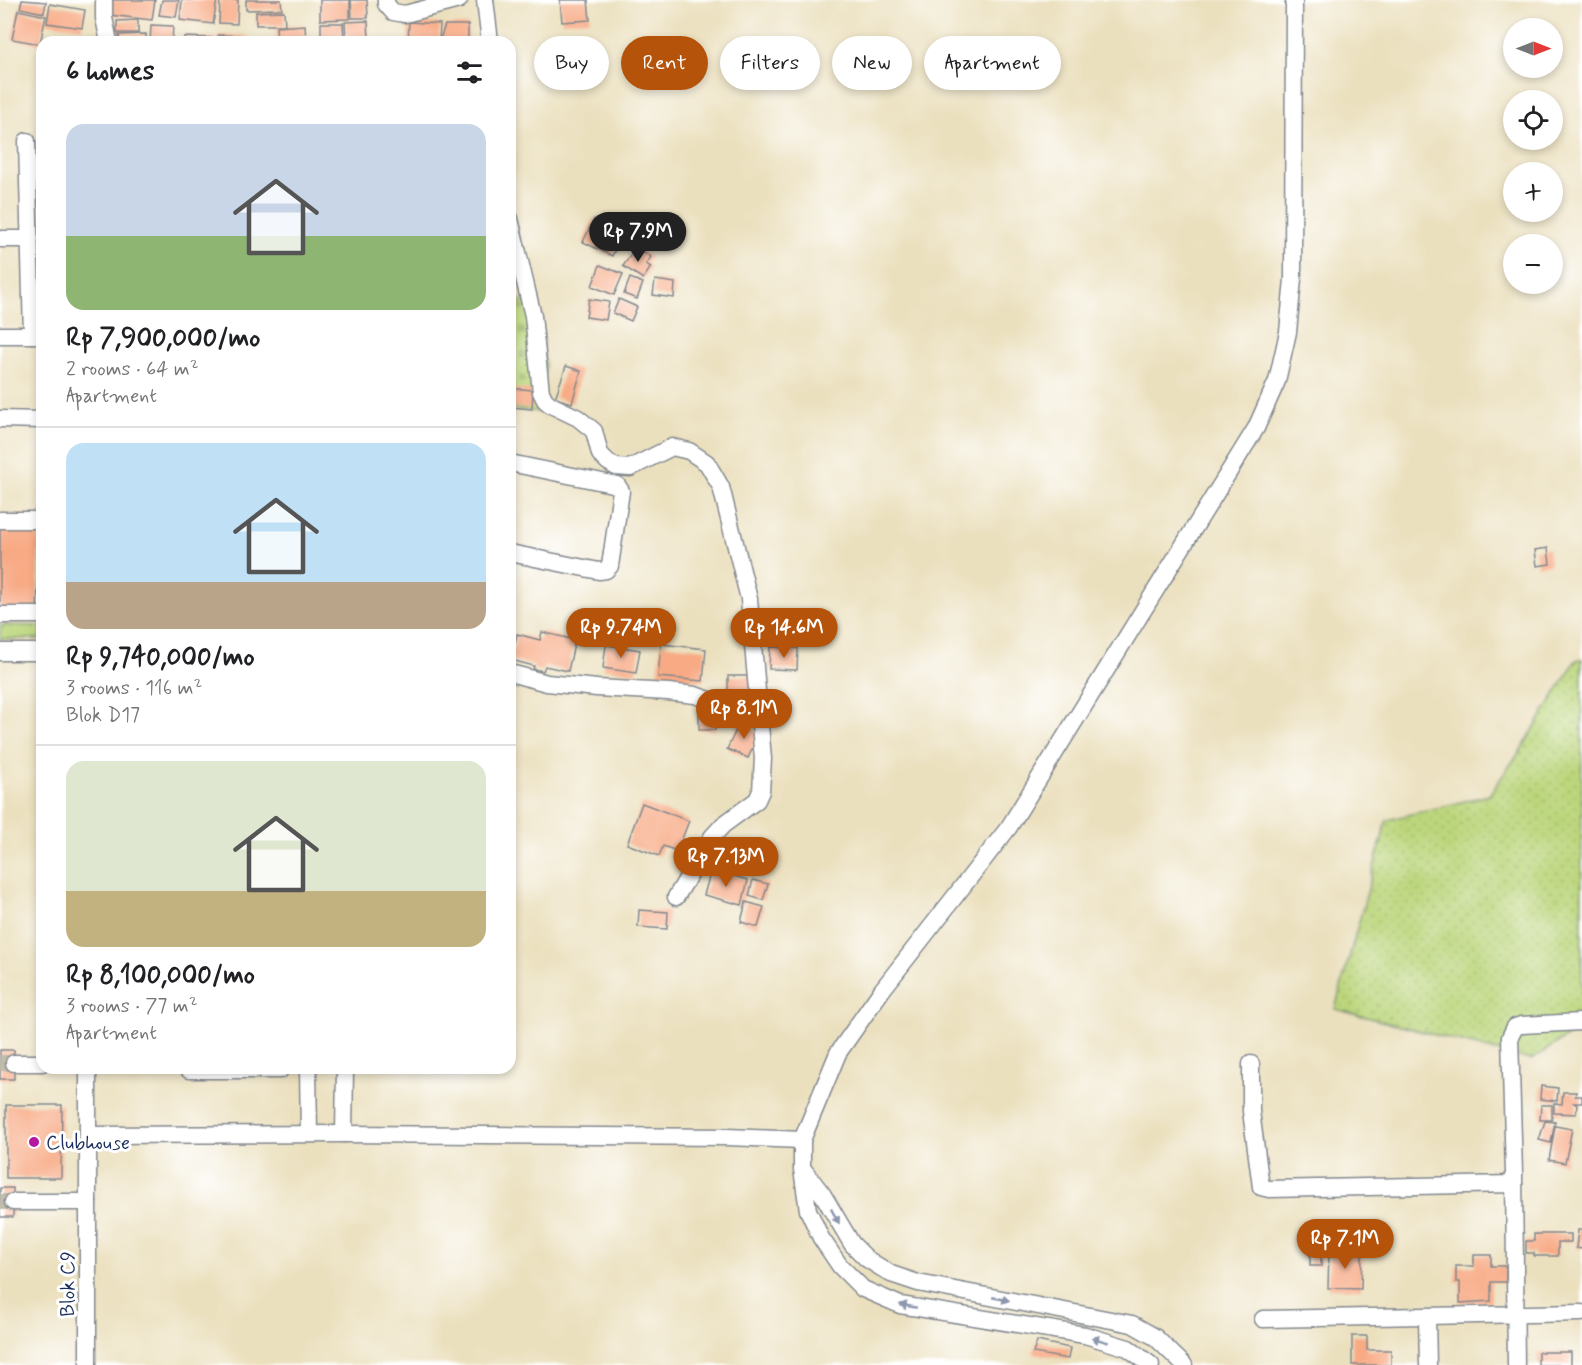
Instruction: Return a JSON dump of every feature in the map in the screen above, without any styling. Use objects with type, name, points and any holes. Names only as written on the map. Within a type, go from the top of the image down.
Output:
[{"type":"street","points":[[104,0],[104,18],[108,36]]},
{"type":"street","points":[[386,0],[386,4],[393,12],[405,14],[459,0]]},
{"type":"street","points":[[485,0],[489,36]]},
{"type":"street","points":[[1151,1365],[1128,1348],[1084,1335],[900,1305],[863,1289],[840,1266],[821,1238],[808,1210],[802,1168],[802,1140],[838,1053],[889,982],[1009,827],[1256,428],[1277,381],[1288,332],[1293,279],[1294,0]]},
{"type":"street","points":[[27,141],[30,239],[36,321]]},
{"type":"street","points":[[0,239],[30,239]]},
{"type":"street","points":[[516,244],[533,316],[542,392],[545,400],[594,431],[600,454],[616,467],[630,468],[672,447],[689,451],[706,463],[721,487],[749,599],[763,759],[761,791],[757,800],[723,825],[712,837],[676,897]]},
{"type":"street","points":[[0,334],[36,335]]},
{"type":"street","points":[[0,419],[36,420]]},
{"type":"street","points":[[516,463],[616,485],[621,491],[610,566],[606,570],[599,571],[516,554]]},
{"type":"street","points":[[0,520],[36,520]]},
{"type":"street","points":[[0,615],[36,615]]},
{"type":"street","points":[[0,652],[36,652]]},
{"type":"street","points":[[516,675],[546,683],[695,695],[724,705],[758,707]]},
{"type":"street","points":[[1516,1365],[1511,1031],[1521,1025],[1582,1022]]},
{"type":"street","points":[[14,1063],[36,1063]]},
{"type":"street","points":[[1251,1064],[1251,1111],[1261,1187],[1269,1189],[1514,1184]]},
{"type":"street","name":"Blok C9","points":[[88,1074],[88,1365]]},
{"type":"street","points":[[308,1074],[309,1134]]},
{"type":"street","points":[[344,1134],[345,1074]]},
{"type":"street","points":[[88,1136],[344,1134],[728,1137],[802,1140]]},
{"type":"street","points":[[802,1168],[817,1186],[852,1244],[867,1259],[891,1275],[918,1283],[1132,1324],[1155,1337],[1184,1365]]},
{"type":"street","points":[[13,1202],[88,1202]]},
{"type":"street","points":[[1263,1319],[1582,1313]]},
{"type":"street","points":[[1427,1317],[1428,1365]]},
{"type":"green space","points":[[538,298],[545,366],[541,412],[516,410],[516,302]]},
{"type":"green space","points":[[0,625],[36,626],[36,639],[0,639]]},
{"type":"green space","points":[[1582,659],[1582,1027],[1531,1060],[1335,1009],[1387,820],[1489,795],[1521,750],[1576,660]]},
{"type":"building","points":[[22,0],[46,2],[44,13],[20,8]]},
{"type":"building","points":[[111,0],[155,0],[152,20],[109,15]]},
{"type":"building","points":[[162,0],[179,0],[176,17],[159,15]]},
{"type":"building","points":[[182,0],[217,0],[213,24],[180,20]]},
{"type":"building","points":[[220,0],[238,0],[237,24],[219,23]]},
{"type":"building","points":[[246,0],[281,0],[282,9],[246,10]]},
{"type":"building","points":[[320,0],[350,0],[350,19],[320,20]]},
{"type":"building","points":[[351,0],[367,0],[368,18],[352,18]]},
{"type":"building","points":[[560,0],[588,0],[590,20],[562,22]]},
{"type":"building","points":[[50,4],[85,10],[82,28],[47,23]]},
{"type":"building","points":[[18,10],[46,16],[42,36],[36,36],[36,43],[12,39]]},
{"type":"building","points":[[284,11],[285,25],[256,25],[256,12]]},
{"type":"building","points":[[138,20],[138,33],[117,33],[117,21]]},
{"type":"building","points":[[368,21],[369,36],[346,36],[345,22]]},
{"type":"building","points":[[409,22],[440,24],[439,36],[408,36]]},
{"type":"building","points":[[321,23],[343,23],[344,36],[321,36]]},
{"type":"building","points":[[151,25],[173,26],[172,36],[150,36]]},
{"type":"building","points":[[305,25],[306,36],[277,36],[276,27]]},
{"type":"building","points":[[445,25],[468,25],[468,36],[441,36]]},
{"type":"building","points":[[146,34],[146,36],[119,36]]},
{"type":"building","points":[[594,219],[623,233],[612,256],[583,242]]},
{"type":"building","points":[[636,247],[651,257],[646,264],[651,267],[643,279],[623,266]]},
{"type":"building","points":[[600,265],[623,274],[614,295],[592,286]]},
{"type":"building","points":[[630,278],[643,283],[637,299],[624,294]]},
{"type":"building","points":[[655,280],[675,283],[674,298],[653,295]]},
{"type":"building","points":[[589,299],[609,302],[606,320],[586,317]]},
{"type":"building","points":[[619,299],[637,307],[631,321],[613,313]]},
{"type":"building","points":[[566,366],[581,371],[572,403],[555,398]]},
{"type":"building","points":[[516,389],[533,390],[532,409],[516,408]]},
{"type":"building","points":[[0,522],[36,523],[36,614],[0,613]]},
{"type":"building","points":[[1548,548],[1550,564],[1537,566],[1535,550]]},
{"type":"building","points":[[542,632],[575,640],[568,671],[545,666],[543,671],[516,661],[517,634],[540,640]]},
{"type":"building","points":[[661,644],[706,649],[703,681],[658,677]]},
{"type":"building","points":[[606,645],[640,650],[636,673],[603,668]]},
{"type":"building","points":[[770,647],[798,648],[797,670],[769,669]]},
{"type":"building","points":[[728,676],[754,676],[754,701],[728,701]]},
{"type":"building","points":[[699,708],[715,708],[715,730],[699,730]]},
{"type":"building","points":[[740,722],[760,732],[748,758],[727,749]]},
{"type":"building","points":[[642,803],[689,821],[677,851],[663,846],[659,856],[627,844]]},
{"type":"building","points":[[728,841],[761,850],[754,877],[721,868]]},
{"type":"building","points":[[711,870],[748,880],[742,905],[704,895]]},
{"type":"building","points":[[753,880],[768,884],[763,900],[749,896]]},
{"type":"building","points":[[746,902],[764,907],[758,927],[741,922]]},
{"type":"building","points":[[639,910],[668,912],[667,929],[638,927]]},
{"type":"building","points":[[0,1050],[14,1050],[14,1079],[0,1079]]},
{"type":"building","points":[[1541,1086],[1558,1088],[1557,1101],[1540,1099]]},
{"type":"building","points":[[1563,1092],[1576,1092],[1575,1096],[1582,1096],[1582,1103],[1574,1103],[1577,1105],[1576,1114],[1554,1113],[1554,1103],[1562,1104]]},
{"type":"building","name":"Clubhouse","points":[[6,1105],[62,1105],[61,1178],[6,1178]]},
{"type":"building","points":[[1541,1105],[1552,1105],[1552,1120],[1540,1120]]},
{"type":"building","points":[[1545,1121],[1555,1122],[1551,1143],[1539,1140]]},
{"type":"building","points":[[1555,1126],[1572,1129],[1565,1163],[1549,1160]]},
{"type":"building","points":[[0,1188],[13,1188],[13,1217],[0,1217]]},
{"type":"building","points":[[1578,1230],[1582,1230],[1582,1249],[1576,1248]]},
{"type":"building","points":[[1534,1234],[1571,1234],[1571,1242],[1558,1242],[1558,1256],[1534,1256],[1534,1253],[1526,1253],[1526,1241],[1534,1241]]},
{"type":"building","points":[[1329,1251],[1362,1253],[1361,1289],[1328,1288]]},
{"type":"building","points":[[1310,1253],[1321,1253],[1321,1266],[1310,1266]]},
{"type":"building","points":[[1474,1255],[1491,1255],[1491,1266],[1506,1266],[1506,1282],[1491,1282],[1491,1301],[1460,1303],[1460,1282],[1456,1282],[1456,1266],[1474,1266]]},
{"type":"building","points":[[1352,1336],[1367,1336],[1367,1350],[1391,1350],[1391,1365],[1352,1365]]},
{"type":"building","points":[[1037,1341],[1070,1348],[1068,1359],[1033,1353]]},
{"type":"building","points":[[1538,1352],[1571,1352],[1571,1365],[1538,1365]]},
{"type":"tunnel","points":[[0,1063],[14,1063]]},
{"type":"tunnel","points":[[0,1202],[13,1202]]},
{"type":"place","name":"Clubhouse","points":[[34,1142]]}]
